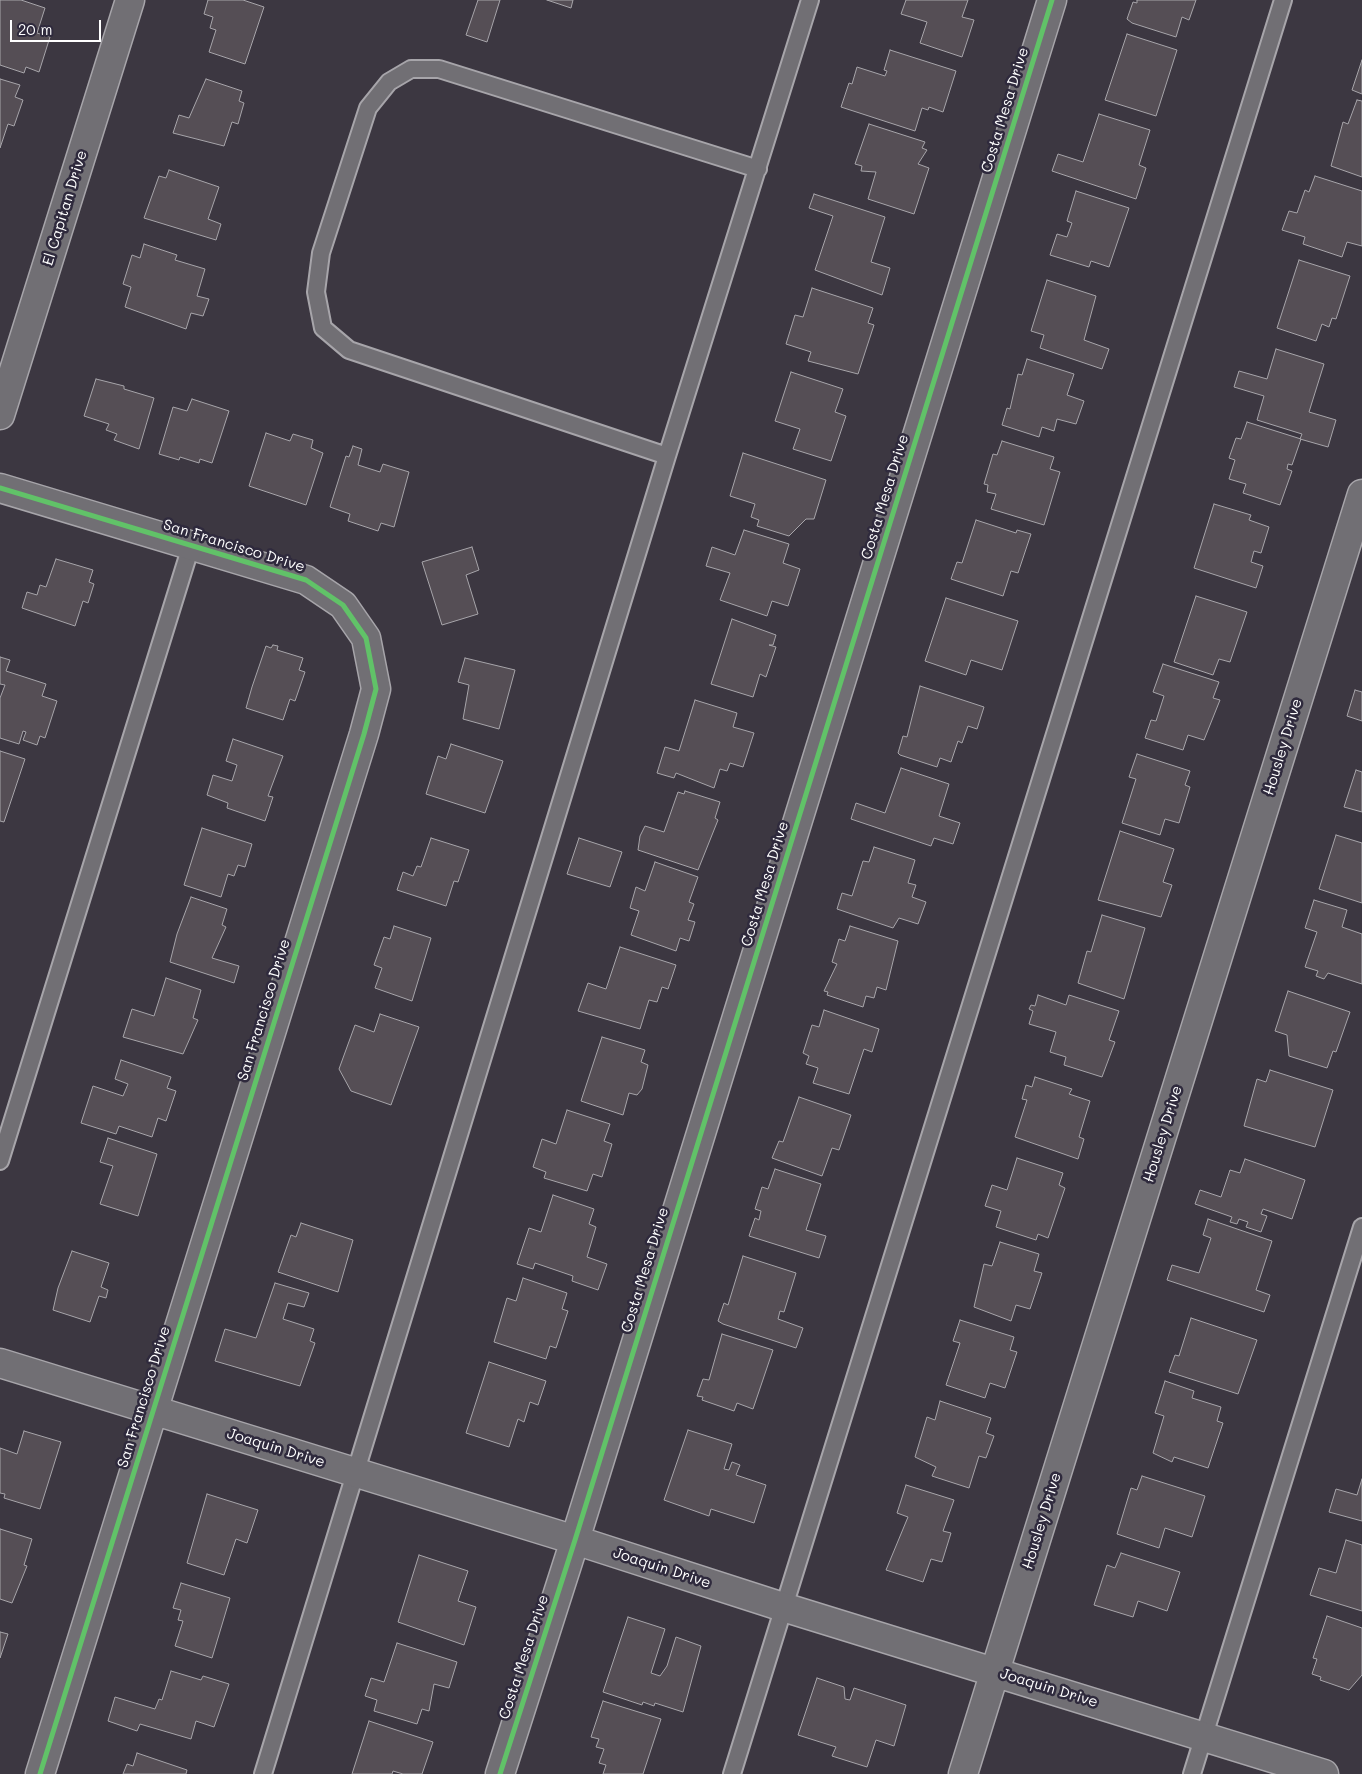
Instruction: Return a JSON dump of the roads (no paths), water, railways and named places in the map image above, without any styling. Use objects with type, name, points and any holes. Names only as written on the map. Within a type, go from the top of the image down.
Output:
[{"type":"street","name":"El Capitan Drive","points":[[0,415],[130,0]]},
{"type":"street","name":"Costa Mesa Drive","points":[[500,1774],[575,1540],[1052,0]]},
{"type":"street","name":"San Francisco Drive","points":[[0,488],[306,580],[344,605],[366,638],[376,689],[361,743],[40,1774]]},
{"type":"street","name":"Housley Drive","points":[[963,1774],[1362,494]]},
{"type":"street","name":"Joaquin Drive","points":[[0,1363],[1324,1774]]},
{"type":"lane","points":[[264,1774],[667,456],[810,0]]},
{"type":"lane","points":[[732,1774],[1283,0]]},
{"type":"lane","points":[[667,456],[349,350],[324,328],[316,292],[321,253],[368,108],[389,82],[411,68],[439,69],[758,169]]},
{"type":"lane","points":[[0,1161],[191,546]]},
{"type":"lane","points":[[1192,1774],[1362,1227]]}]
